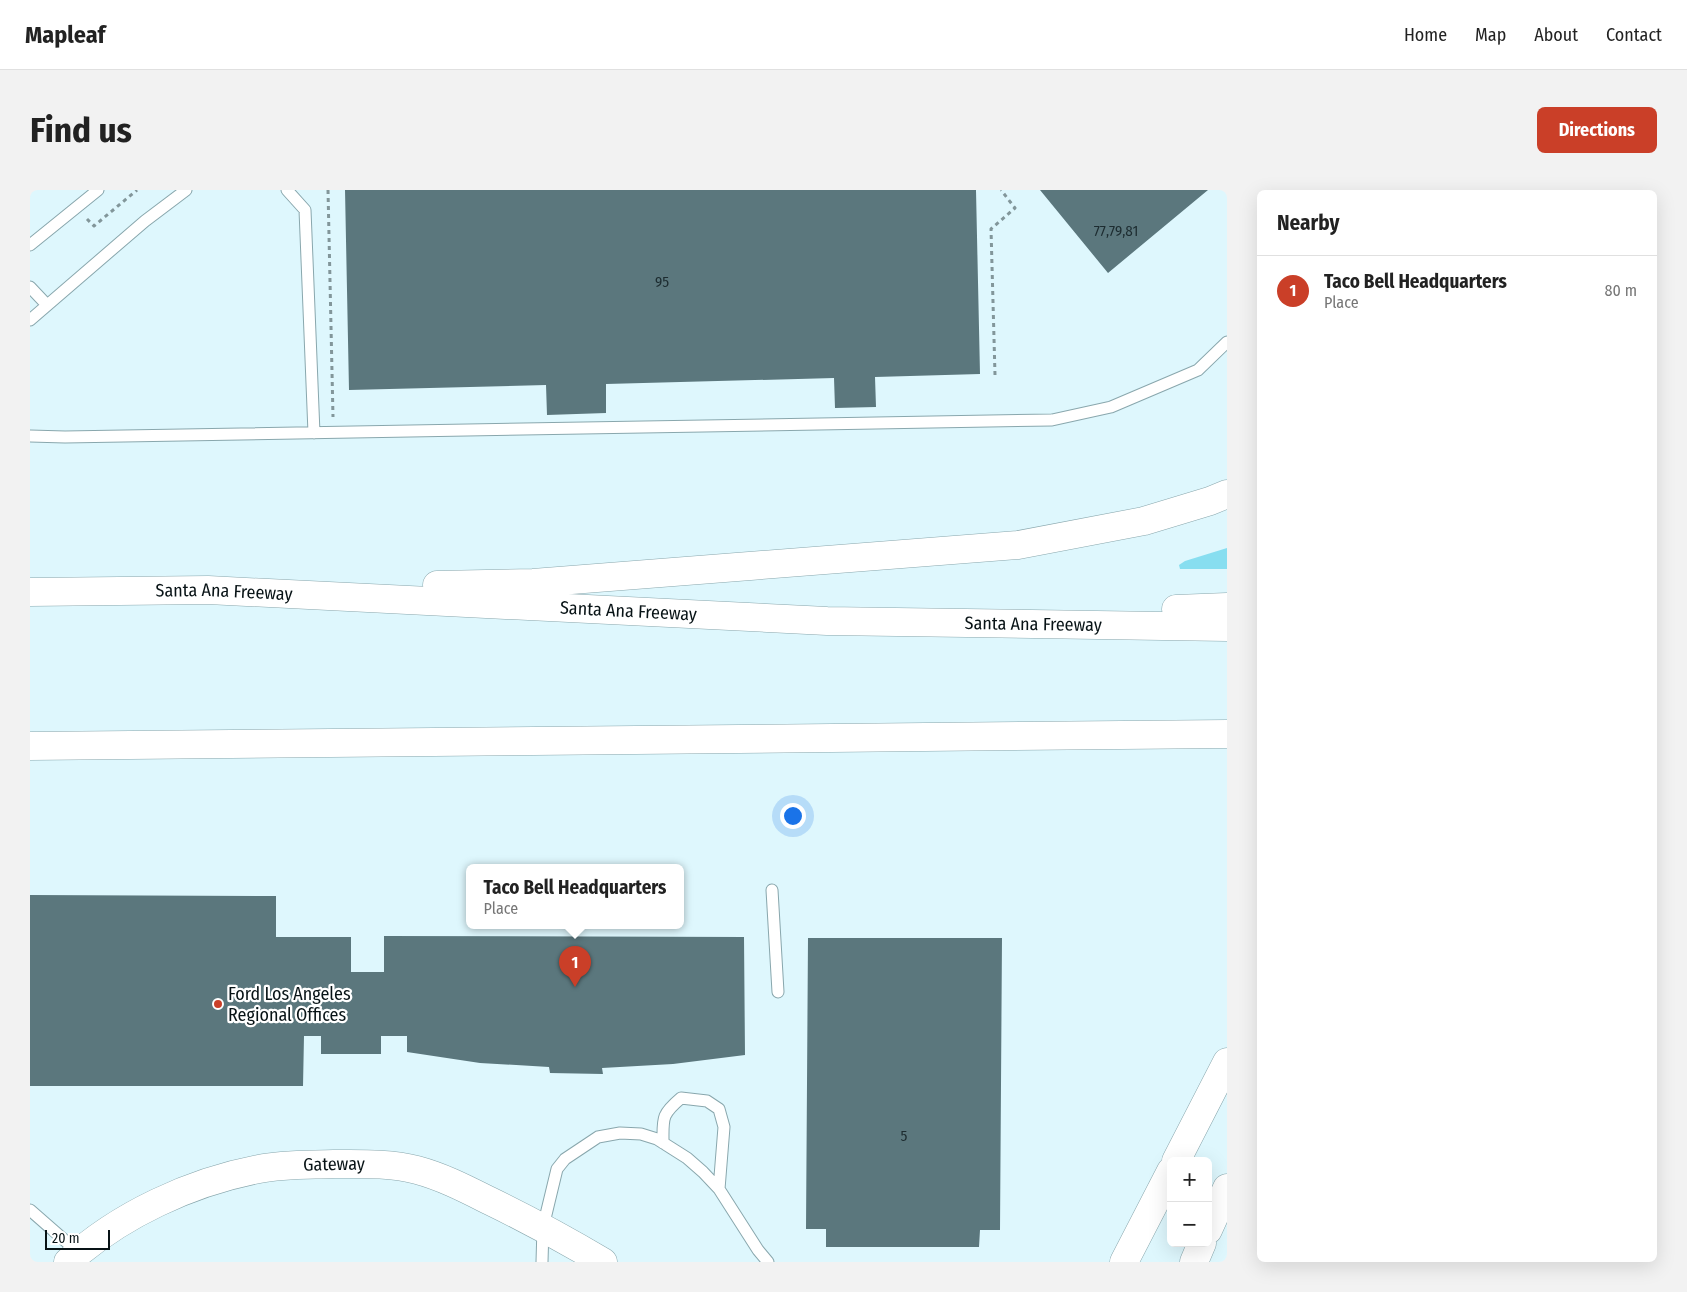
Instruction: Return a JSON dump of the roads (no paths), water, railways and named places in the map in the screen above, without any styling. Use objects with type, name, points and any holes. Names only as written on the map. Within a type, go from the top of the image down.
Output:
[{"type":"main road","points":[[208,590],[533,583],[1018,545],[1144,521],[1227,494]]},
{"type":"main road","name":"Santa Ana Freeway","points":[[30,592],[208,590],[818,620],[1227,627]]},
{"type":"main road","points":[[818,620],[1227,607]]},
{"type":"main road","points":[[1180,734],[1227,751]]},
{"type":"main road","points":[[30,746],[1227,734]]},
{"type":"main road","points":[[1178,1157],[1227,1062]]},
{"type":"main road","name":"Gateway","points":[[73,1257],[114,1226],[192,1187],[260,1168],[298,1165],[376,1164],[415,1170],[447,1180],[543,1227],[603,1262]]},
{"type":"main road","points":[[1124,1262],[1167,1179]]},
{"type":"main road","points":[[1212,1221],[1227,1188]]},
{"type":"main road","points":[[1194,1262],[1200,1247]]},
{"type":"lane","points":[[30,246],[98,190]]},
{"type":"lane","points":[[30,320],[145,221],[186,190]]},
{"type":"lane","points":[[287,190],[305,210],[314,433]]},
{"type":"lane","points":[[30,287],[47,305]]},
{"type":"lane","points":[[30,436],[65,437],[1052,420],[1111,407],[1198,370],[1227,342]]},
{"type":"lane","points":[[772,890],[778,992]]},
{"type":"lane","points":[[663,1143],[664,1118],[669,1108],[681,1098],[707,1100],[719,1109],[724,1127],[720,1189]]},
{"type":"lane","points":[[542,1262],[543,1227],[557,1169],[565,1159],[598,1137],[620,1132],[641,1134],[663,1143],[687,1158],[720,1189],[749,1237],[768,1262]]},
{"type":"lane","points":[[30,1210],[73,1257]]},
{"type":"place","name":"Taco Bell Headquarters","points":[[575,987]]},
{"type":"place","name":"Ford Los Angeles Regional Offices","points":[[218,1004]]}]
